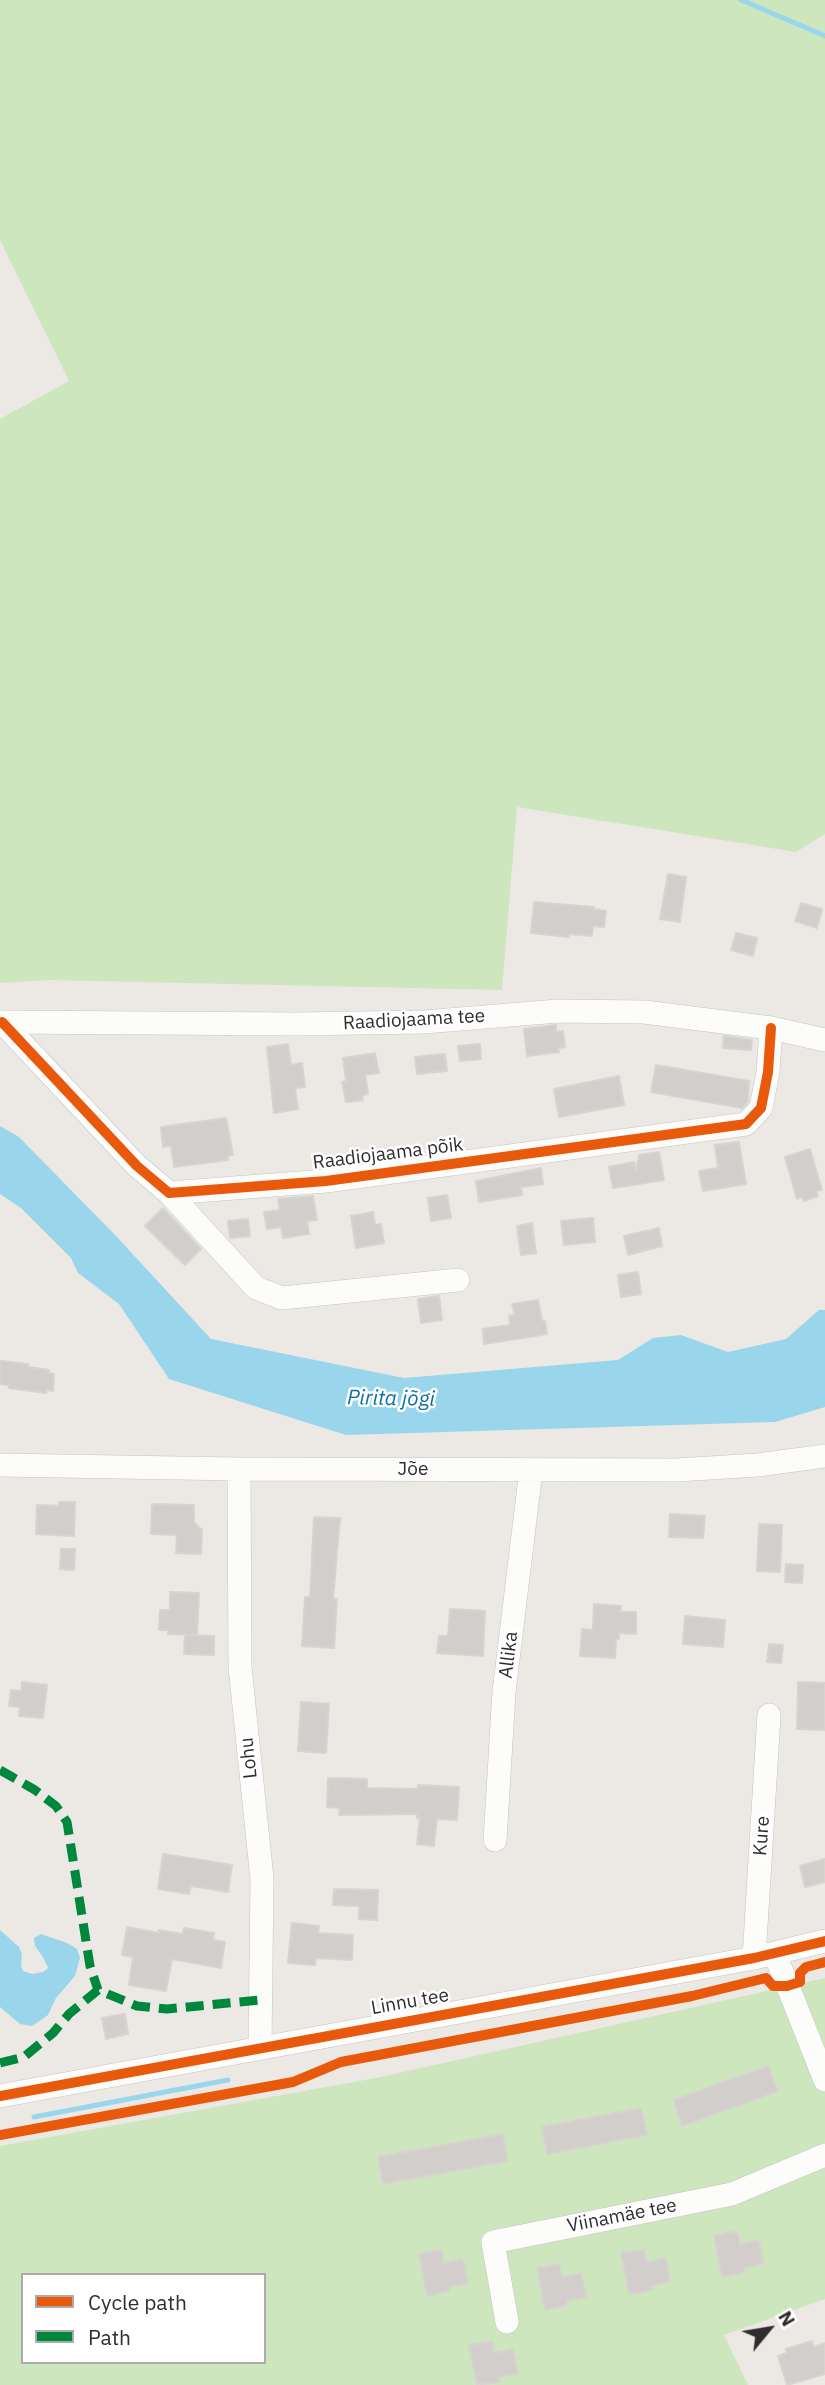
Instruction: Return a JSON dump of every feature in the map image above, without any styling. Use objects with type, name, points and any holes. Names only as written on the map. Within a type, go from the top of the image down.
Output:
[{"type":"street","name":"Raadiojaama tee","points":[[1,1022],[297,1024],[424,1021],[558,1011],[644,1012],[771,1028],[825,1040]]},
{"type":"street","points":[[1,1022],[137,1166],[169,1193],[256,1288],[282,1298],[458,1280]]},
{"type":"street","name":"Raadiojaama põik","points":[[169,1193],[326,1181],[746,1124],[761,1108],[768,1072],[771,1028]]},
{"type":"street","name":"Jõe","points":[[0,1465],[239,1469],[677,1470],[758,1465],[825,1456]]},
{"type":"street","name":"Lohu","points":[[239,1469],[240,1667],[262,1879],[260,2047]]},
{"type":"street","name":"Allika","points":[[495,1840],[505,1692],[531,1470]]},
{"type":"street","name":"Kure","points":[[764,1956],[769,1714]]},
{"type":"street","name":"Linnu tee","points":[[0,2096],[764,1956],[825,1941]]},
{"type":"street","points":[[764,1956],[825,2080]]},
{"type":"street","name":"Viinamäe tee","points":[[507,2322],[493,2242],[732,2194],[825,2155]]},
{"type":"green space","points":[[0,0],[825,0],[825,834],[796,852],[517,807],[502,990],[49,980],[0,983],[0,419],[69,381],[0,240]]},
{"type":"green space","points":[[825,1978],[825,2299],[724,2335],[748,2385],[0,2385],[0,2146],[376,2078]]},
{"type":"water","name":"Pirita jõgi","points":[[0,1126],[19,1137],[116,1236],[211,1339],[404,1378],[618,1360],[653,1338],[681,1335],[728,1352],[786,1339],[819,1310],[825,1310],[825,1407],[775,1422],[346,1435],[169,1379],[119,1304],[78,1273],[71,1258],[21,1208],[0,1194]]},
{"type":"water","points":[[0,1930],[19,1947],[23,1971],[32,1974],[48,1968],[35,1946],[34,1938],[41,1934],[77,1949],[80,1958],[75,1976],[56,1998],[48,2015],[32,2026],[20,2024],[0,2007]]},
{"type":"building","points":[[668,874],[686,877],[680,922],[660,919]]},
{"type":"building","points":[[534,902],[594,907],[606,911],[604,927],[593,926],[592,936],[569,934],[569,937],[531,933]]},
{"type":"building","points":[[801,903],[822,909],[817,928],[795,921]]},
{"type":"building","points":[[736,933],[757,938],[753,956],[731,950]]},
{"type":"building","points":[[556,1025],[556,1032],[563,1031],[565,1047],[558,1048],[559,1052],[527,1056],[524,1029]]},
{"type":"building","points":[[724,1036],[752,1040],[751,1050],[723,1048]]},
{"type":"building","points":[[288,1044],[291,1065],[302,1063],[305,1087],[295,1088],[298,1109],[274,1113],[267,1047]]},
{"type":"building","points":[[480,1044],[481,1059],[460,1061],[458,1046]]},
{"type":"building","points":[[375,1053],[379,1073],[365,1075],[368,1094],[362,1095],[363,1100],[346,1102],[342,1082],[346,1081],[343,1058]]},
{"type":"building","points":[[445,1054],[447,1071],[417,1074],[415,1057]]},
{"type":"building","points":[[656,1065],[749,1081],[748,1101],[742,1108],[651,1092]]},
{"type":"building","points":[[619,1076],[624,1105],[559,1117],[554,1089]]},
{"type":"building","points":[[226,1118],[233,1155],[228,1156],[228,1160],[174,1167],[171,1146],[163,1147],[161,1127]]},
{"type":"building","points":[[739,1142],[746,1184],[703,1191],[699,1171],[718,1168],[715,1145]]},
{"type":"building","points":[[810,1149],[822,1190],[816,1191],[818,1196],[804,1201],[803,1197],[797,1199],[785,1157]]},
{"type":"building","points":[[659,1152],[664,1180],[613,1188],[609,1167],[634,1162],[636,1172],[639,1155]]},
{"type":"building","points":[[541,1168],[543,1184],[521,1187],[522,1195],[479,1202],[476,1181]]},
{"type":"building","points":[[447,1195],[451,1218],[431,1221],[428,1198]]},
{"type":"building","points":[[313,1196],[317,1220],[307,1221],[309,1234],[283,1238],[281,1227],[267,1229],[264,1212],[280,1210],[278,1199]]},
{"type":"building","points":[[163,1208],[201,1249],[185,1265],[145,1226]]},
{"type":"building","points":[[373,1212],[375,1225],[381,1224],[384,1243],[356,1248],[351,1216]]},
{"type":"building","points":[[593,1218],[595,1242],[564,1245],[561,1221]]},
{"type":"building","points":[[248,1219],[250,1236],[230,1238],[228,1221]]},
{"type":"building","points":[[532,1223],[536,1253],[521,1255],[517,1226]]},
{"type":"building","points":[[659,1228],[662,1246],[628,1255],[624,1236]]},
{"type":"building","points":[[638,1272],[641,1294],[621,1297],[618,1275]]},
{"type":"building","points":[[439,1296],[442,1320],[421,1323],[418,1299]]},
{"type":"building","points":[[538,1300],[547,1334],[484,1344],[483,1329],[510,1325],[509,1316],[515,1315],[512,1304]]},
{"type":"building","points":[[0,1361],[28,1364],[28,1367],[49,1370],[48,1373],[54,1374],[53,1391],[46,1390],[46,1393],[9,1388],[9,1385],[0,1384]]},
{"type":"building","points":[[59,1502],[75,1502],[74,1536],[36,1534],[37,1505],[59,1506]]},
{"type":"building","points":[[152,1504],[194,1505],[194,1522],[202,1530],[201,1554],[176,1553],[177,1535],[151,1534]]},
{"type":"building","points":[[670,1514],[705,1516],[703,1538],[669,1537]]},
{"type":"building","points":[[314,1517],[340,1518],[333,1599],[337,1599],[334,1648],[302,1646],[305,1597],[310,1597]]},
{"type":"building","points":[[759,1524],[782,1525],[780,1572],[757,1571]]},
{"type":"building","points":[[61,1549],[75,1549],[74,1570],[60,1569]]},
{"type":"building","points":[[786,1564],[803,1565],[802,1583],[785,1582]]},
{"type":"building","points":[[170,1592],[199,1593],[197,1635],[168,1634],[168,1630],[159,1630],[160,1610],[170,1610]]},
{"type":"building","points":[[594,1604],[621,1606],[620,1612],[636,1612],[636,1634],[619,1633],[615,1658],[580,1656],[582,1629],[593,1630]]},
{"type":"building","points":[[450,1609],[485,1611],[483,1656],[437,1653],[439,1636],[448,1636]]},
{"type":"building","points":[[685,1616],[725,1620],[723,1647],[683,1644]]},
{"type":"building","points":[[185,1635],[214,1636],[214,1655],[184,1654]]},
{"type":"building","points":[[769,1644],[783,1645],[781,1663],[767,1662]]},
{"type":"building","points":[[22,1682],[47,1685],[43,1718],[19,1716],[20,1707],[9,1706],[11,1690],[21,1691]]},
{"type":"building","points":[[798,1682],[825,1683],[825,1730],[797,1729]]},
{"type":"building","points":[[301,1702],[329,1704],[326,1753],[298,1751]]},
{"type":"building","points":[[328,1778],[367,1779],[367,1788],[418,1789],[418,1785],[459,1787],[457,1820],[437,1819],[434,1846],[417,1844],[420,1818],[417,1818],[417,1814],[339,1815],[340,1808],[327,1807]]},
{"type":"building","points":[[163,1854],[232,1865],[228,1892],[191,1886],[189,1894],[158,1889]]},
{"type":"building","points":[[825,1859],[825,1882],[805,1887],[800,1866]]},
{"type":"building","points":[[334,1889],[378,1890],[377,1920],[359,1919],[359,1906],[333,1905]]},
{"type":"building","points":[[292,1923],[319,1926],[318,1933],[353,1935],[352,1960],[316,1958],[315,1965],[288,1963]]},
{"type":"building","points":[[127,1927],[159,1933],[159,1930],[183,1934],[184,1928],[214,1933],[213,1940],[225,1942],[221,1968],[172,1959],[166,1991],[129,1985],[133,1957],[122,1955]]},
{"type":"building","points":[[125,2014],[128,2034],[106,2039],[102,2018]]},
{"type":"building","points":[[768,2066],[778,2091],[682,2126],[673,2100]]},
{"type":"building","points":[[641,2108],[647,2135],[547,2154],[542,2127]]},
{"type":"building","points":[[503,2134],[508,2161],[383,2184],[378,2157]]},
{"type":"building","points":[[737,2231],[740,2244],[759,2240],[763,2264],[744,2268],[745,2272],[722,2277],[714,2236]]},
{"type":"building","points":[[644,2249],[647,2262],[666,2258],[670,2282],[651,2286],[652,2290],[629,2294],[621,2253]]},
{"type":"building","points":[[442,2250],[444,2263],[463,2259],[468,2283],[449,2287],[450,2291],[427,2296],[419,2254]]},
{"type":"building","points":[[560,2264],[562,2277],[581,2273],[586,2297],[567,2301],[568,2305],[545,2310],[537,2268]]},
{"type":"building","points":[[492,2341],[494,2353],[513,2349],[518,2374],[499,2377],[500,2382],[477,2385],[469,2345]]},
{"type":"building","points":[[812,2341],[814,2347],[825,2343],[825,2374],[787,2385],[778,2356],[787,2353],[786,2349]]},
{"type":"waterway","points":[[741,0],[825,36]]},
{"type":"waterway","points":[[34,2117],[228,2080]]},
{"type":"marked path","points":[[0,1770],[35,1790],[56,1806],[67,1822],[90,1966],[98,1990]]},
{"type":"marked path","points":[[0,2063],[24,2057],[98,1990],[137,2006],[167,2009],[260,2000]]},
{"type":"cycle path","points":[[2,1022],[137,1166],[169,1193],[326,1181],[746,1124],[761,1108],[768,1072],[771,1028]]},
{"type":"cycle path","points":[[0,2096],[754,1958],[825,1941]]},
{"type":"cycle path","points":[[0,2135],[293,2082],[341,2062],[692,1996],[766,1978],[773,1986],[787,1986],[800,1982],[800,1973],[806,1967],[825,1962]]}]
